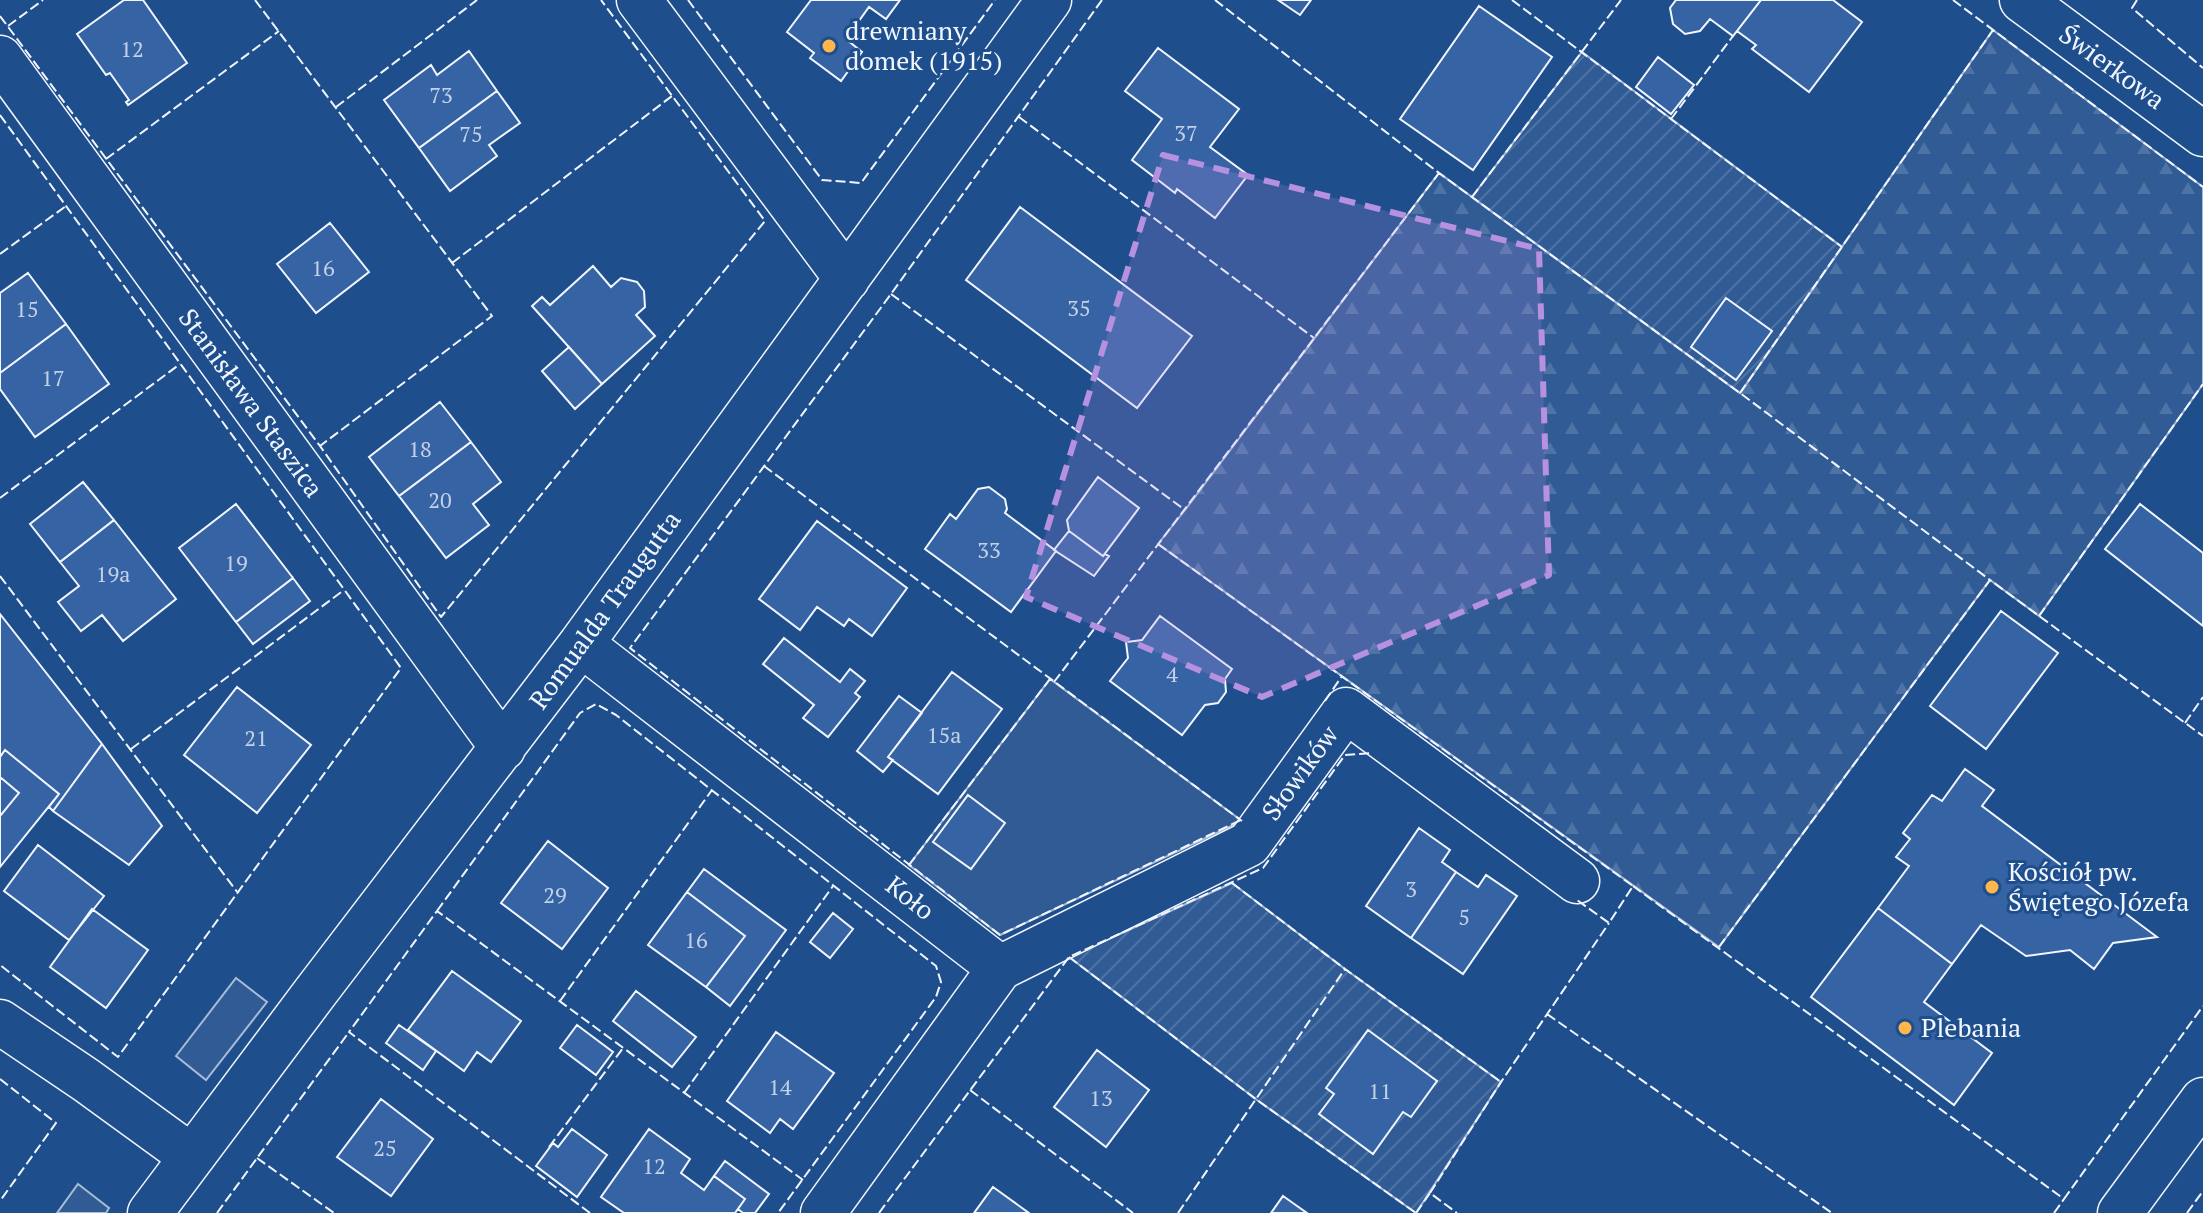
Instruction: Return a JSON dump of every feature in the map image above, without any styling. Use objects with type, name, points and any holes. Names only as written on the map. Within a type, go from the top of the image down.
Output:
[{"type":"street","points":[[639,0],[847,279]]},
{"type":"street","name":"Romualda Traugutta","points":[[150,1213],[581,644],[1049,0]]},
{"type":"street","name":"Świerkowa","points":[[2047,7],[2203,134]]},
{"type":"street","name":"Stanisława Staszica","points":[[0,58],[503,748]]},
{"type":"street","name":"Koło","points":[[581,644],[1000,968]]},
{"type":"street","name":"Słowików","points":[[1000,968],[1249,844],[1346,710],[1577,881]]},
{"type":"street","points":[[823,1213],[1000,968]]},
{"type":"street","points":[[0,1022],[192,1157]]},
{"type":"street","points":[[2120,1213],[2203,1100]]},
{"type":"highlighted area","points":[[1163,155],[1539,249],[1549,575],[1262,697],[1026,597]]},
{"type":"shaded area","points":[[1050,679],[1242,821],[1000,935],[909,865]]},
{"type":"shaded area","points":[[236,978],[267,1002],[206,1080],[176,1056]]},
{"type":"shaded area","points":[[78,1184],[109,1208],[106,1213],[57,1213]]},
{"type":"green space","points":[[1993,30],[2203,187],[2203,384],[2039,616],[1990,580],[1719,947],[1158,544],[1439,173],[1740,393]]},
{"type":"green space","points":[[1582,52],[1842,247],[1740,393],[1472,197]]},
{"type":"green space","points":[[1232,883],[1501,1082],[1416,1213],[1257,1100],[1069,957]]},
{"type":"building","points":[[124,0],[143,0],[187,63],[128,105],[126,102],[129,100],[110,73],[106,75],[77,34]]},
{"type":"building","name":"drewniany domek (1915)","points":[[811,0],[900,0],[886,19],[869,7],[846,39],[862,52],[841,81],[810,58],[814,53],[787,32]]},
{"type":"building","points":[[1278,0],[1311,0],[1300,15]]},
{"type":"building","points":[[1676,0],[1761,0],[1733,36],[1710,19],[1700,31],[1685,34],[1673,24],[1670,8]]},
{"type":"building","points":[[1761,0],[1833,0],[1862,22],[1809,92],[1752,49],[1756,45],[1737,31]]},
{"type":"building","points":[[1479,6],[1552,57],[1473,170],[1400,119]]},
{"type":"building","points":[[1158,48],[1239,109],[1210,147],[1248,175],[1215,218],[1177,189],[1175,193],[1132,160],[1162,119],[1125,91]]},
{"type":"building","points":[[469,51],[497,91],[419,148],[384,100],[431,65],[437,75]]},
{"type":"building","points":[[1658,57],[1694,85],[1671,114],[1636,87]]},
{"type":"building","points":[[497,91],[520,123],[489,145],[497,156],[450,191],[419,148]]},
{"type":"building","points":[[1020,207],[1192,336],[1137,408],[966,280]]},
{"type":"building","points":[[330,223],[369,272],[316,313],[277,264]]},
{"type":"building","points":[[593,266],[611,287],[621,278],[637,282],[644,291],[645,307],[636,315],[655,336],[602,384],[532,306],[542,297],[550,305]]},
{"type":"building","points":[[28,273],[66,324],[0,373],[0,293]]},
{"type":"building","points":[[1726,298],[1772,331],[1736,380],[1691,347]]},
{"type":"building","points":[[66,324],[109,384],[35,437],[0,389],[0,373]]},
{"type":"building","points":[[569,347],[602,384],[575,409],[542,371]]},
{"type":"building","points":[[440,402],[471,442],[399,496],[369,457]]},
{"type":"building","points":[[471,442],[501,482],[473,504],[489,525],[446,558],[399,496]]},
{"type":"building","points":[[1098,477],[1139,508],[1103,556],[1069,531],[1067,520]]},
{"type":"building","points":[[83,482],[114,520],[60,562],[30,524]]},
{"type":"building","points":[[989,487],[1005,499],[1005,513],[1056,551],[1011,612],[925,549],[950,514],[956,519],[978,489]]},
{"type":"building","points":[[236,504],[293,578],[236,622],[179,548]]},
{"type":"building","points":[[2140,504],[2203,553],[2203,626],[2105,549]]},
{"type":"building","points":[[114,520],[176,599],[123,641],[102,615],[81,631],[58,602],[79,586],[60,562]]},
{"type":"building","points":[[817,521],[907,588],[872,636],[849,619],[844,626],[817,607],[800,630],[759,599]]},
{"type":"building","points":[[1069,531],[1103,556],[1109,556],[1094,576],[1054,550]]},
{"type":"building","points":[[293,578],[310,601],[253,644],[236,622]]},
{"type":"building","points":[[2001,611],[2058,653],[1986,749],[1930,706]]},
{"type":"building","points":[[0,614],[102,744],[53,811],[49,807],[59,794],[5,750],[0,757]]},
{"type":"building","points":[[1160,616],[1232,669],[1225,679],[1226,692],[1218,703],[1205,705],[1182,735],[1110,681],[1128,658],[1126,642],[1142,640]]},
{"type":"building","points":[[784,638],[840,682],[850,669],[865,681],[855,693],[860,697],[828,737],[803,718],[814,705],[763,664]]},
{"type":"building","points":[[952,672],[1002,709],[938,794],[888,757]]},
{"type":"building","points":[[237,687],[311,745],[257,813],[184,755]]},
{"type":"building","points":[[899,696],[922,713],[888,757],[893,760],[883,772],[857,751]]},
{"type":"building","points":[[102,744],[162,826],[129,865],[53,811]]},
{"type":"building","points":[[5,750],[59,794],[0,867],[0,816],[19,793],[0,777],[0,757]]},
{"type":"building","name":"Kościół pw. Świętego Józefa","points":[[1965,769],[1994,790],[1982,806],[2157,937],[2113,943],[2094,969],[2070,950],[2026,956],[1981,925],[1952,964],[1878,908],[1909,866],[1896,857],[1910,839],[1903,833],[1932,795],[1942,801]]},
{"type":"building","points":[[0,777],[19,793],[0,816]]},
{"type":"building","points":[[968,795],[1005,823],[971,869],[933,842]]},
{"type":"building","points":[[1419,828],[1450,850],[1442,862],[1456,872],[1411,938],[1366,906]]},
{"type":"building","points":[[548,841],[608,888],[562,949],[501,903]]},
{"type":"building","points":[[38,845],[104,896],[69,940],[4,891]]},
{"type":"building","points":[[704,869],[786,930],[730,1006],[706,987],[745,936],[687,892]]},
{"type":"building","points":[[1456,872],[1478,887],[1486,875],[1517,896],[1463,974],[1411,938]]},
{"type":"building","points":[[687,892],[745,936],[706,987],[648,945]]},
{"type":"building","name":"Plebania","points":[[1878,908],[1952,964],[1924,1002],[1992,1053],[1954,1105],[1811,997]]},
{"type":"building","points":[[92,909],[148,950],[106,1008],[50,967]]},
{"type":"building","points":[[833,913],[853,929],[830,958],[810,942]]},
{"type":"building","points":[[452,971],[521,1021],[491,1062],[477,1052],[464,1071],[408,1030]]},
{"type":"building","points":[[636,991],[696,1037],[672,1067],[613,1021]]},
{"type":"building","points":[[399,1025],[436,1051],[423,1070],[386,1043]]},
{"type":"building","points":[[577,1025],[613,1052],[596,1075],[560,1048]]},
{"type":"building","points":[[1368,1030],[1437,1081],[1411,1117],[1403,1112],[1373,1154],[1319,1114],[1334,1094],[1326,1088]]},
{"type":"building","points":[[776,1032],[834,1073],[793,1129],[780,1119],[770,1133],[727,1101]]},
{"type":"building","points":[[1097,1050],[1149,1090],[1106,1147],[1054,1107]]},
{"type":"building","points":[[381,1099],[433,1139],[391,1196],[337,1157]]},
{"type":"building","points":[[572,1129],[607,1155],[577,1197],[536,1166],[553,1143],[558,1147]]},
{"type":"building","points":[[649,1129],[690,1159],[681,1173],[704,1190],[714,1176],[745,1199],[735,1213],[624,1213],[601,1197]]},
{"type":"building","points":[[725,1161],[769,1194],[755,1213],[743,1213],[738,1209],[745,1199],[714,1176]]},
{"type":"building","points":[[993,1187],[1029,1213],[974,1213]]},
{"type":"building","points":[[1283,1196],[1307,1213],[1271,1213]]},
{"type":"fence","points":[[8,26],[43,0]]},
{"type":"fence","points":[[255,0],[492,316],[320,446]]},
{"type":"fence","points":[[336,107],[477,0]]},
{"type":"fence","points":[[0,16],[320,446],[441,617],[765,221],[601,0]]},
{"type":"fence","points":[[688,0],[822,180],[861,183],[995,0]]},
{"type":"fence","points":[[1102,0],[891,294],[630,648],[1000,935],[1243,819]]},
{"type":"fence","points":[[1215,0],[1439,173],[1990,580]]},
{"type":"fence","points":[[1512,0],[1842,247]]},
{"type":"fence","points":[[1472,197],[1621,0]]},
{"type":"fence","points":[[1953,0],[2203,187]]},
{"type":"fence","points":[[2137,0],[2132,8],[2203,68]]},
{"type":"fence","points":[[1740,393],[1993,30]]},
{"type":"fence","points":[[106,159],[279,31]]},
{"type":"fence","points":[[1671,119],[1733,36]]},
{"type":"fence","points":[[452,263],[672,96]]},
{"type":"fence","points":[[0,115],[401,668],[118,1057],[0,965]]},
{"type":"fence","points":[[1019,117],[1314,338]]},
{"type":"fence","points":[[1054,682],[1439,173]]},
{"type":"fence","points":[[0,254],[66,206]]},
{"type":"fence","points":[[891,294],[1185,510]]},
{"type":"fence","points":[[0,498],[180,364]]},
{"type":"fence","points":[[2039,616],[2203,384]]},
{"type":"fence","points":[[764,466],[1242,821]]},
{"type":"fence","points":[[1158,544],[1633,886],[1609,923],[1577,900]]},
{"type":"fence","points":[[0,576],[238,893]]},
{"type":"fence","points":[[1719,947],[1990,580],[2203,736]]},
{"type":"fence","points":[[131,749],[344,590]]},
{"type":"fence","points":[[1325,701],[1342,676]]},
{"type":"fence","points":[[909,865],[1050,679]]},
{"type":"fence","points":[[2185,723],[2203,697]]},
{"type":"fence","points":[[437,911],[580,713],[596,704],[616,715],[936,966],[941,982],[936,997],[778,1213]]},
{"type":"fence","points":[[879,1213],[1069,957],[1263,868],[1345,755],[1373,753]]},
{"type":"fence","points":[[560,1001],[712,790]]},
{"type":"fence","points":[[1232,883],[1501,1082]]},
{"type":"fence","points":[[684,1093],[833,886]]},
{"type":"fence","points":[[1633,886],[2064,1199],[2203,1006]]},
{"type":"fence","points":[[590,1213],[349,1032],[437,911],[803,1180]]},
{"type":"fence","points":[[1430,1193],[1609,923]]},
{"type":"fence","points":[[1069,957],[1257,1100],[1416,1213]]},
{"type":"fence","points":[[1178,1213],[1345,969]]},
{"type":"fence","points":[[1547,1014],[1832,1213]]},
{"type":"fence","points":[[217,1213],[349,1032]]},
{"type":"fence","points":[[549,1147],[623,1048]]},
{"type":"fence","points":[[0,1079],[56,1123],[0,1201]]},
{"type":"fence","points":[[970,1090],[1133,1213]]},
{"type":"fence","points":[[257,1158],[334,1213]]},
{"type":"fence","points":[[2187,1213],[2203,1191]]},
{"type":"fence","points":[[1416,1213],[1430,1193],[1457,1213]]},
{"type":"fence","points":[[2054,1213],[2064,1199]]},
{"type":"place","name":"drewniany domek (1915)","points":[[829,46]]},
{"type":"place","name":"Kościół pw. Świętego Józefa","points":[[1992,887]]},
{"type":"place","name":"Plebania","points":[[1905,1028]]}]
